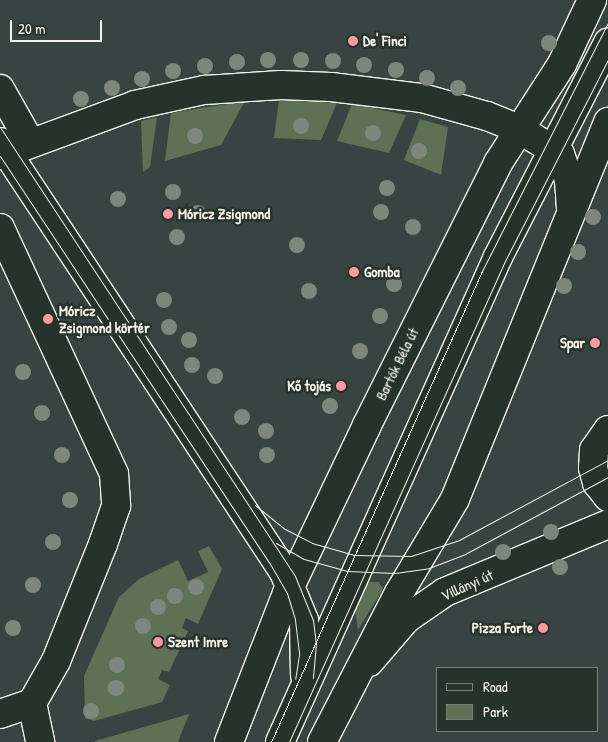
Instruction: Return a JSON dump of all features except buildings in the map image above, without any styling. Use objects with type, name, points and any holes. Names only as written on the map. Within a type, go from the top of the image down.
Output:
[{"type":"main road","name":"Bartók Béla út","points":[[229,742],[290,585],[462,234],[519,129],[562,64],[592,0]]},
{"type":"main road","points":[[280,742],[498,257],[608,43]]},
{"type":"main road","points":[[9,148],[135,105],[186,94],[281,85],[331,87],[422,98],[488,116],[519,129],[560,154],[569,180],[571,208]]},
{"type":"main road","points":[[0,89],[9,148],[290,585],[304,620],[306,647],[300,696]]},
{"type":"main road","points":[[322,742],[351,681],[455,499],[571,208],[608,122]]},
{"type":"main road","points":[[0,228],[114,474],[116,506],[103,544],[56,661],[32,703],[0,714]]},
{"type":"main road","points":[[608,430],[594,450],[593,468],[598,483],[608,496]]},
{"type":"main road","name":"Villányi út","points":[[351,681],[406,619],[445,592],[608,524]]},
{"type":"main road","points":[[32,703],[40,742]]},
{"type":"green space","points":[[279,100],[337,103],[321,140],[274,138]]},
{"type":"green space","points":[[245,101],[221,145],[165,161],[171,113]]},
{"type":"green space","points":[[352,104],[406,115],[389,153],[337,141]]},
{"type":"green space","points":[[157,117],[150,167],[143,172],[141,121]]},
{"type":"green space","points":[[420,119],[448,127],[441,175],[404,160]]},
{"type":"green space","points":[[209,546],[222,569],[198,624],[186,618],[182,628],[188,631],[169,672],[162,670],[158,679],[170,685],[162,702],[94,721],[85,718],[84,676],[119,597],[139,579],[178,560],[188,581],[208,572],[198,551]]},
{"type":"green space","points":[[367,582],[379,582],[383,589],[358,630],[355,609]]},
{"type":"green space","points":[[189,714],[178,742],[94,742],[99,740]]},
{"type":"tram line","points":[[271,742],[482,271],[608,23]]},
{"type":"tram line","points":[[289,742],[505,261],[608,60]]},
{"type":"tram line","points":[[0,127],[295,576],[313,620],[316,643],[313,678]]},
{"type":"tram line","points":[[0,156],[269,562],[287,593],[295,620],[299,655],[295,679]]},
{"type":"tram line","points":[[255,505],[285,529],[312,543],[354,555],[411,556],[459,540],[608,460]]},
{"type":"tram line","points":[[276,543],[304,559],[347,571],[395,573],[429,568],[465,554],[608,477]]},
{"type":"place","name":"De' Finci","points":[[353,41]]},
{"type":"place","name":"Móricz Zsigmond","points":[[168,214]]},
{"type":"place","name":"Gomba","points":[[354,272]]},
{"type":"place","name":"Móricz Zsigmond körtér","points":[[48,319]]},
{"type":"place","name":"Spar","points":[[595,343]]},
{"type":"place","name":"Kő tojás","points":[[341,386]]},
{"type":"place","name":"Pizza Forte","points":[[543,628]]},
{"type":"place","name":"Szent Imre","points":[[158,642]]}]
